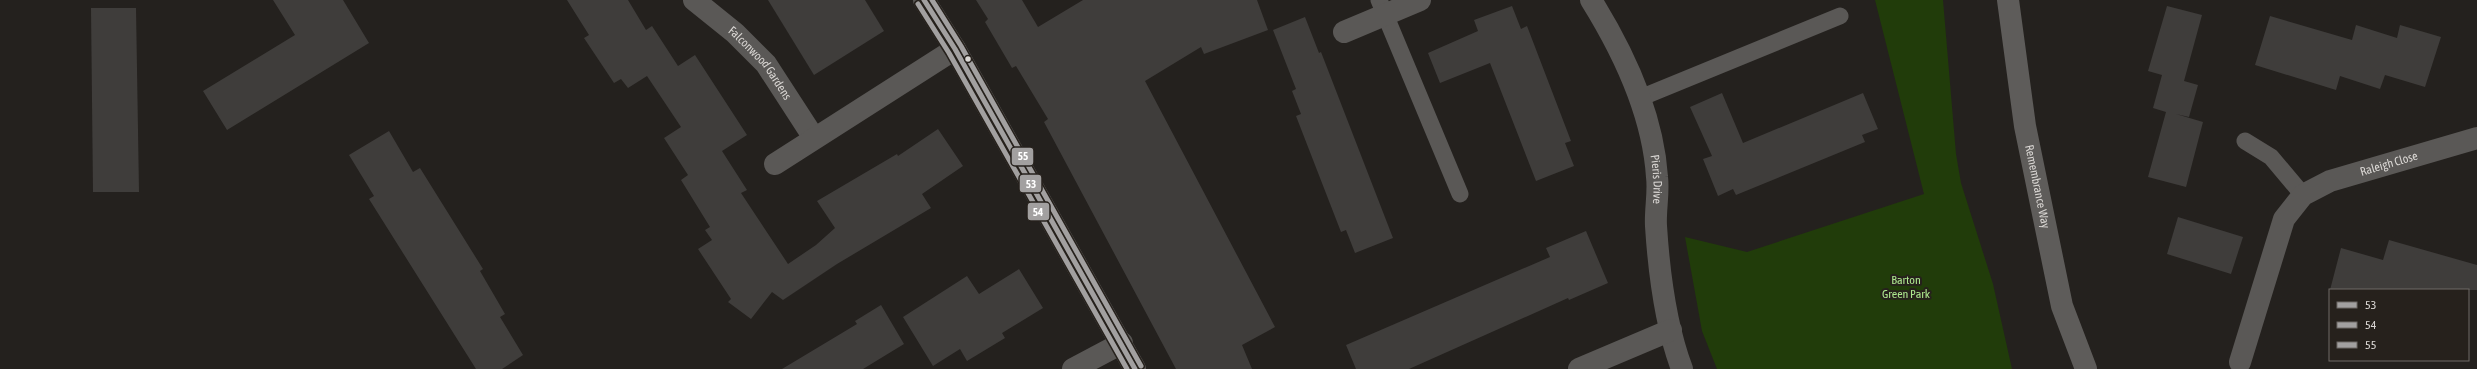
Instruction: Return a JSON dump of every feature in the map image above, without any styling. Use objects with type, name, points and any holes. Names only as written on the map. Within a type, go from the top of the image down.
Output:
[{"type":"highway","name":"Remembrance Way","points":[[2008,0],[2025,126],[2062,306],[2086,369]]},
{"type":"street","name":"Falconwood Gardens","points":[[694,0],[735,33],[766,64],[814,138]]},
{"type":"street","points":[[924,0],[955,49],[1122,343],[1135,369]]},
{"type":"street","points":[[1344,32],[1382,7],[1420,0]]},
{"type":"street","name":"Pieris Drive","points":[[1591,0],[1625,61],[1640,98],[1654,152],[1658,178],[1656,225],[1663,288],[1671,330],[1682,369]]},
{"type":"street","points":[[774,164],[955,49]]},
{"type":"street","name":"Raleigh Close","points":[[2240,362],[2284,219],[2303,195],[2330,180],[2477,138]]},
{"type":"street","points":[[1579,369],[1671,330]]},
{"type":"street","points":[[1073,369],[1122,343]]},
{"type":"lane","points":[[1382,7],[1460,194]]},
{"type":"lane","points":[[1640,98],[1840,16]]},
{"type":"lane","points":[[2246,141],[2271,157],[2303,195]]},
{"type":"green space","name":"Barton Green Park","points":[[1875,0],[1943,0],[1956,154],[1961,183],[1993,284],[2012,369],[1717,369],[1702,331],[1685,237],[1747,252],[1924,194]]},
{"type":"building","points":[[273,0],[343,0],[369,43],[227,130],[203,91],[295,35]]},
{"type":"building","points":[[567,0],[628,0],[646,30],[652,26],[678,66],[695,55],[747,135],[722,151],[747,190],[741,193],[788,264],[816,245],[835,228],[817,201],[897,154],[898,156],[938,129],[963,166],[922,194],[931,208],[837,264],[783,300],[772,292],[751,319],[728,302],[731,299],[698,249],[712,240],[705,230],[710,227],[681,180],[688,175],[664,138],[681,127],[647,76],[628,88],[621,79],[614,83],[584,38],[589,35]]},
{"type":"building","points":[[768,0],[865,0],[884,31],[814,75]]},
{"type":"building","points":[[976,0],[1022,0],[1038,27],[1083,0],[1257,0],[1268,30],[1204,54],[1201,47],[1145,81],[1275,327],[1242,345],[1252,369],[1176,369],[1044,122],[1048,119],[1016,66],[1012,68],[985,22],[988,19]]},
{"type":"building","points":[[1512,6],[1521,29],[1527,26],[1571,141],[1565,143],[1574,166],[1536,181],[1490,63],[1440,83],[1428,53],[1478,31],[1474,20]]},
{"type":"building","points":[[2167,6],[2202,15],[2184,81],[2198,85],[2189,117],[2176,114],[2203,122],[2186,187],[2148,177],[2166,112],[2153,108],[2162,75],[2148,71]]},
{"type":"building","points":[[91,8],[136,8],[139,192],[93,192]]},
{"type":"building","points":[[2270,16],[2352,40],[2356,25],[2397,38],[2400,25],[2441,37],[2425,87],[2385,75],[2380,89],[2340,76],[2336,90],[2255,65]]},
{"type":"building","points":[[1305,17],[1319,53],[1321,52],[1393,238],[1355,253],[1346,230],[1341,232],[1296,116],[1301,114],[1292,91],[1296,89],[1273,30]]},
{"type":"building","points":[[1722,93],[1743,143],[1863,93],[1878,129],[1862,135],[1865,142],[1736,195],[1733,189],[1718,196],[1703,159],[1712,156],[1690,107]]},
{"type":"building","points":[[389,131],[413,172],[420,168],[483,269],[480,271],[505,314],[500,317],[523,355],[502,369],[476,369],[369,199],[374,196],[349,155]]},
{"type":"building","points":[[2178,217],[2243,237],[2231,274],[2167,254]]},
{"type":"building","points":[[1586,231],[1608,283],[1569,300],[1568,298],[1409,369],[1356,369],[1346,345],[1550,257],[1546,248]]},
{"type":"building","points":[[2389,240],[2477,265],[2477,290],[2330,289],[2341,248],[2383,260]]},
{"type":"building","points":[[1019,269],[1043,308],[1002,333],[1005,338],[967,361],[960,349],[933,366],[903,317],[967,276],[979,294]]},
{"type":"building","points":[[881,305],[904,344],[863,369],[782,369],[857,324],[855,321]]},
{"type":"transit line","name":"53","points":[[924,0],[955,49],[1135,369]]},
{"type":"transit line","name":"55","points":[[932,0],[961,46],[1141,366]]},
{"type":"transit line","name":"54","points":[[918,4],[949,53],[1127,369]]}]
